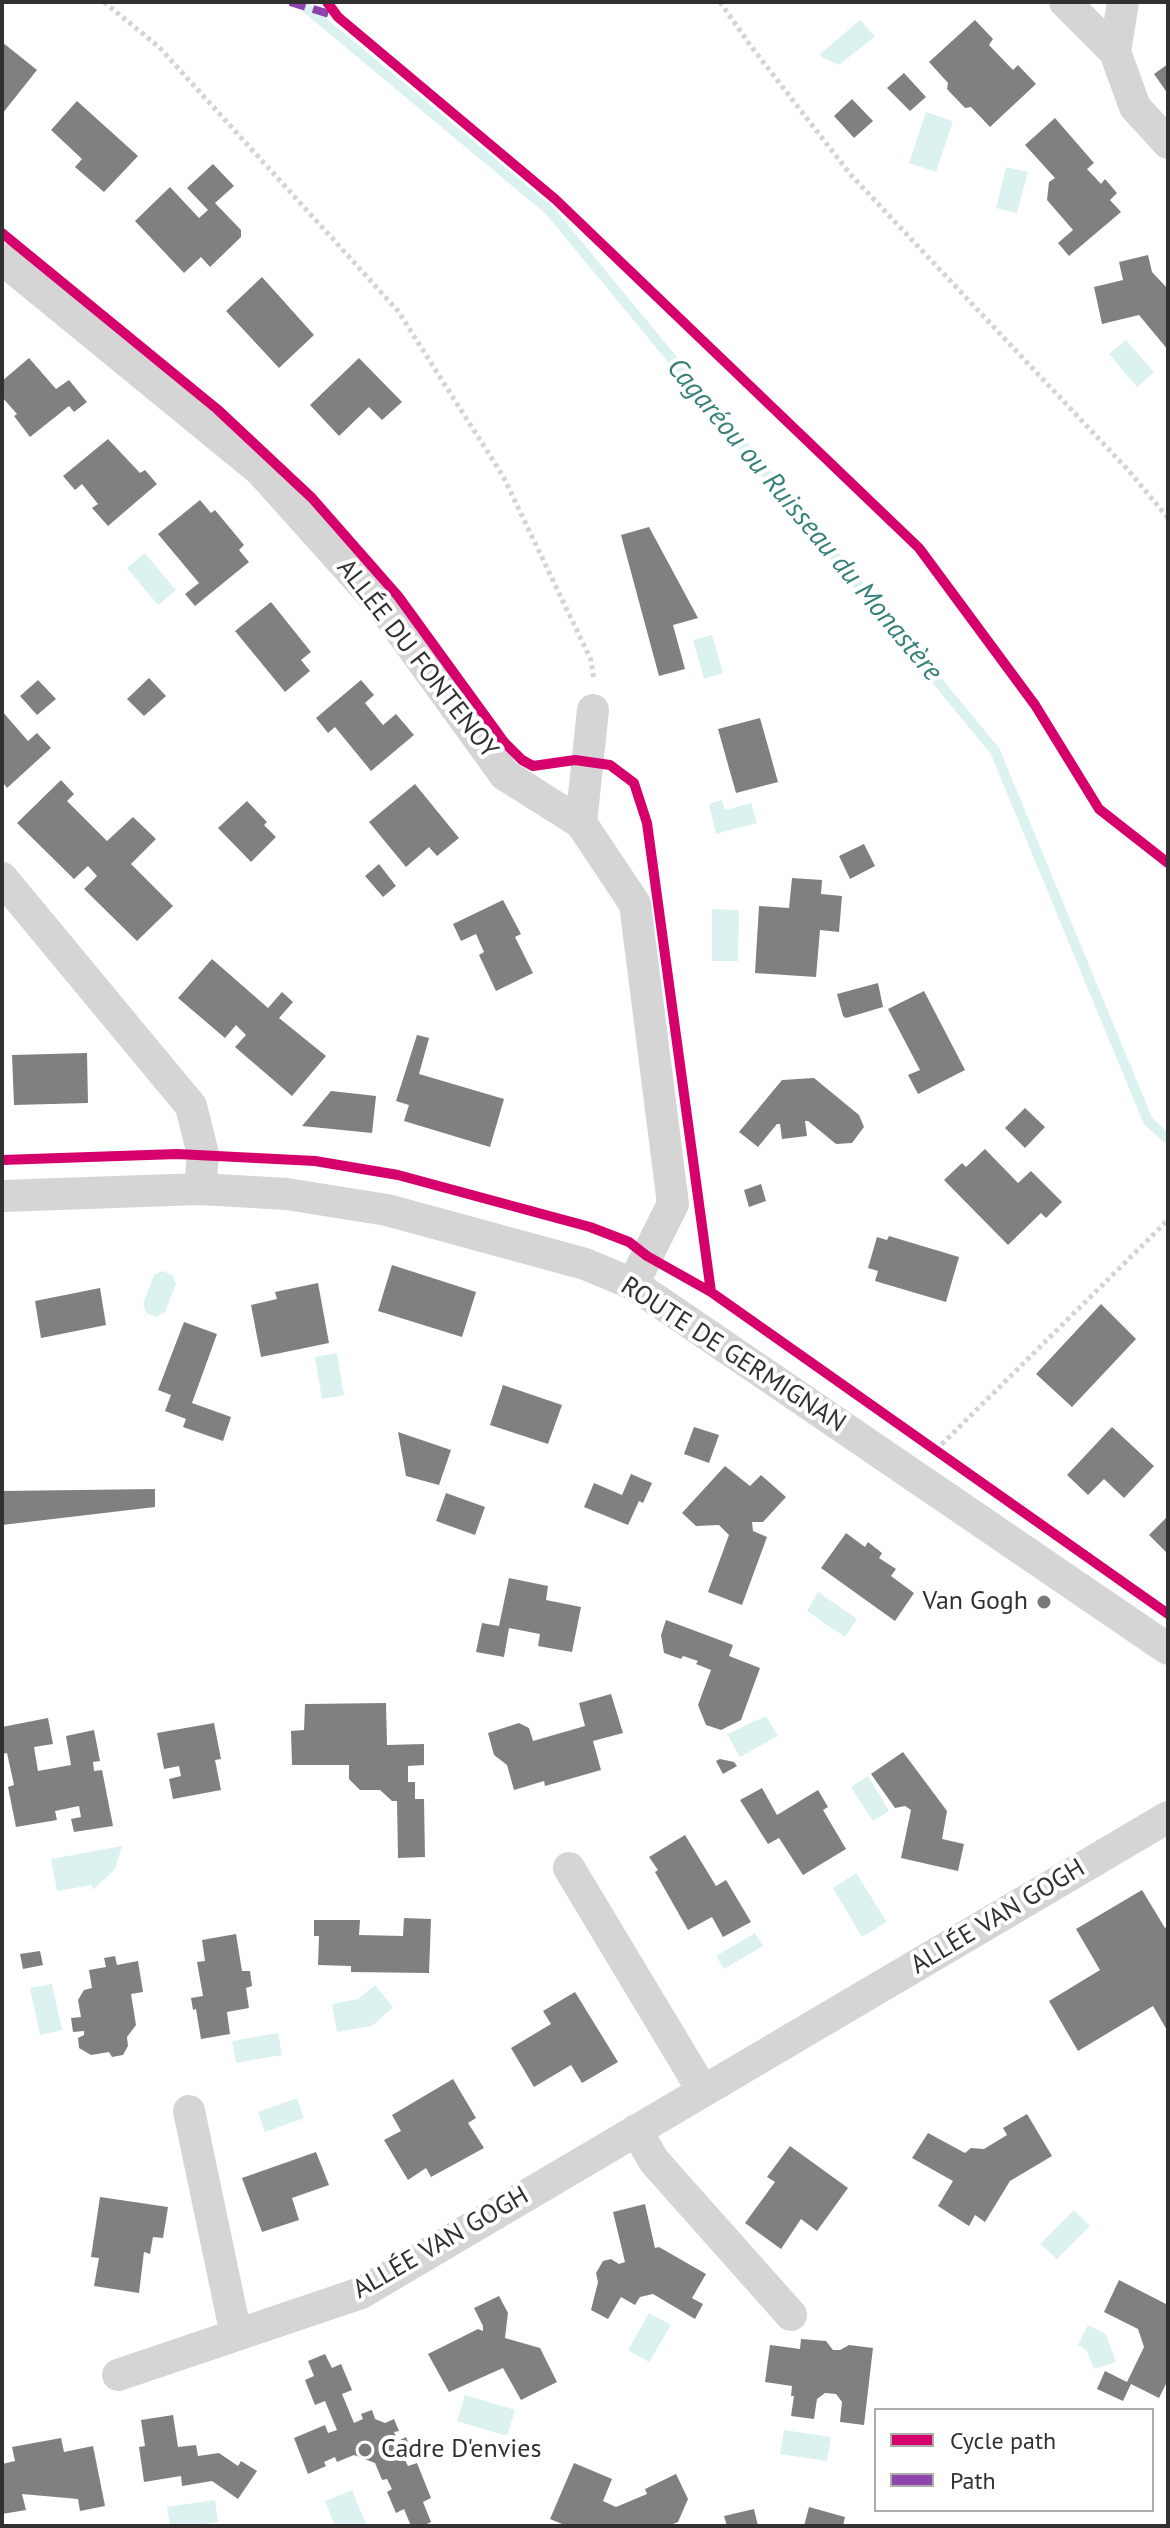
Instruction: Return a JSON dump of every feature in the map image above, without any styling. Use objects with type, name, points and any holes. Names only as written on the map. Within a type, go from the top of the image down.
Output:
[{"type":"street","points":[[1065,2],[1115,52],[1135,107],[1168,143]]},
{"type":"street","points":[[1115,52],[1123,2]]},
{"type":"street","name":"ALLÉE DU FONTENOY","points":[[2,259],[260,470],[384,608],[505,775],[581,823],[635,904],[673,1204],[633,1284]]},
{"type":"street","points":[[581,823],[594,700]]},
{"type":"street","points":[[4,883],[191,1106],[203,1154],[200,1189]]},
{"type":"street","name":"ROUTE DE GERMIGNAN","points":[[2,1196],[200,1189],[287,1194],[387,1210],[585,1264],[633,1284],[1168,1649]]},
{"type":"street","name":"ALLÉE VAN GOGH","points":[[118,2375],[361,2293],[1168,1817]]},
{"type":"street","points":[[569,1868],[703,2091]]},
{"type":"street","points":[[189,2111],[236,2335]]},
{"type":"street","points":[[636,2130],[654,2161],[791,2315]]},
{"type":"path","points":[[104,2],[159,47],[398,311],[503,476],[591,660],[594,700]]},
{"type":"path","points":[[720,2],[850,174],[1129,471],[1168,518]]},
{"type":"path","points":[[936,1450],[1168,1220]]},
{"type":"path","points":[[924,1441],[949,1459]]},
{"type":"water","points":[[860,20],[875,36],[839,65],[821,57],[820,54]]},
{"type":"water","points":[[926,112],[953,121],[936,172],[909,163]]},
{"type":"water","points":[[1006,167],[1028,172],[1017,213],[996,208]]},
{"type":"water","points":[[1126,340],[1154,372],[1137,387],[1109,354]]},
{"type":"water","points":[[145,553],[176,590],[158,605],[127,568]]},
{"type":"water","points":[[712,635],[723,673],[704,679],[693,640]]},
{"type":"water","points":[[722,800],[725,810],[751,803],[757,823],[716,834],[709,804]]},
{"type":"water","points":[[712,909],[739,910],[738,961],[712,961]]},
{"type":"water","points":[[162,1271],[173,1275],[176,1284],[165,1312],[156,1317],[146,1313],[143,1304],[154,1275]]},
{"type":"water","points":[[337,1353],[344,1395],[322,1399],[315,1357]]},
{"type":"water","points":[[818,1592],[857,1619],[845,1637],[807,1611]]},
{"type":"water","points":[[766,1716],[778,1736],[740,1757],[727,1734]]},
{"type":"water","points":[[868,1776],[889,1811],[873,1821],[851,1787]]},
{"type":"water","points":[[122,1846],[115,1869],[93,1890],[92,1885],[57,1891],[51,1859]]},
{"type":"water","points":[[856,1873],[887,1922],[862,1937],[833,1888]]},
{"type":"water","points":[[755,1933],[763,1946],[724,1969],[716,1956]]},
{"type":"water","points":[[52,1984],[62,2030],[40,2035],[30,1988]]},
{"type":"water","points":[[375,1985],[393,2007],[372,2026],[337,2032],[332,2004],[358,1999]]},
{"type":"water","points":[[278,2033],[282,2055],[236,2063],[232,2041]]},
{"type":"water","points":[[297,2098],[304,2118],[265,2132],[258,2112]]},
{"type":"water","points":[[1074,2210],[1090,2226],[1057,2259],[1040,2244]]},
{"type":"water","points":[[649,2313],[671,2325],[649,2362],[628,2350]]},
{"type":"water","points":[[1088,2325],[1106,2334],[1116,2362],[1094,2369],[1086,2350],[1078,2345]]},
{"type":"water","points":[[465,2395],[515,2410],[507,2436],[457,2421]]},
{"type":"water","points":[[784,2430],[831,2437],[827,2461],[780,2454]]},
{"type":"water","points":[[352,2490],[367,2526],[335,2526],[325,2501]]},
{"type":"water","points":[[215,2500],[218,2522],[170,2526],[167,2507]]},
{"type":"building","points":[[975,20],[993,39],[989,45],[1013,70],[1018,65],[1036,84],[990,127],[971,107],[965,108],[947,89],[948,83],[929,62]]},
{"type":"building","points":[[2,42],[37,70],[2,114]]},
{"type":"building","points":[[1168,64],[1168,94],[1154,74]]},
{"type":"building","points":[[904,73],[926,97],[910,111],[887,88]]},
{"type":"building","points":[[852,99],[873,121],[854,138],[834,116]]},
{"type":"building","points":[[77,101],[138,156],[104,192],[75,167],[82,159],[51,130]]},
{"type":"building","points":[[1055,118],[1094,163],[1087,169],[1101,184],[1105,179],[1117,193],[1110,200],[1121,212],[1069,256],[1058,243],[1073,230],[1047,200],[1049,182],[1055,178],[1025,145]]},
{"type":"building","points":[[213,164],[234,186],[215,203],[241,230],[241,237],[210,267],[201,257],[184,273],[135,221],[170,187],[199,218],[208,210],[187,188]]},
{"type":"building","points":[[1148,255],[1152,272],[1168,289],[1168,350],[1139,315],[1102,324],[1094,287],[1123,280],[1119,262]]},
{"type":"building","points":[[262,277],[314,335],[279,368],[226,311]]},
{"type":"building","points":[[29,358],[56,389],[69,380],[87,402],[74,412],[69,406],[30,437],[14,416],[17,414],[2,397],[2,381]]},
{"type":"building","points":[[359,358],[402,402],[382,420],[369,407],[339,436],[310,405]]},
{"type":"building","points":[[108,439],[140,473],[145,470],[157,484],[108,526],[92,508],[98,504],[82,484],[75,490],[63,476]]},
{"type":"building","points":[[200,500],[211,513],[215,510],[244,545],[239,550],[249,562],[195,606],[185,594],[199,583],[158,534]]},
{"type":"building","points":[[649,527],[698,618],[673,625],[685,669],[659,676],[621,535]]},
{"type":"building","points":[[271,602],[311,652],[301,660],[310,671],[285,692],[235,631]]},
{"type":"building","points":[[149,678],[166,696],[144,716],[127,699]]},
{"type":"building","points":[[38,680],[56,699],[37,715],[20,696]]},
{"type":"building","points":[[361,680],[374,695],[365,703],[383,725],[396,714],[414,735],[371,771],[335,727],[328,733],[316,718]]},
{"type":"building","points":[[2,711],[28,741],[37,733],[51,748],[7,788],[2,781]]},
{"type":"building","points":[[760,718],[778,782],[736,793],[718,729]]},
{"type":"building","points":[[61,780],[74,794],[67,801],[107,841],[133,817],[156,839],[131,864],[173,906],[137,941],[84,889],[97,876],[88,866],[74,879],[17,823]]},
{"type":"building","points":[[415,784],[459,838],[437,856],[429,847],[406,867],[369,822]]},
{"type":"building","points":[[247,801],[267,822],[264,825],[276,837],[251,862],[218,828]]},
{"type":"building","points":[[864,844],[875,866],[850,879],[839,856]]},
{"type":"building","points":[[379,864],[396,886],[383,897],[365,876]]},
{"type":"building","points":[[792,878],[822,880],[821,894],[842,896],[839,932],[820,930],[816,977],[755,973],[759,906],[789,908]]},
{"type":"building","points":[[503,900],[521,934],[515,937],[533,973],[496,991],[479,955],[484,952],[476,934],[461,941],[453,924]]},
{"type":"building","points":[[212,959],[268,1008],[282,992],[293,1002],[279,1018],[326,1056],[292,1096],[235,1047],[246,1035],[236,1025],[225,1038],[178,998]]},
{"type":"building","points":[[878,983],[883,1007],[846,1018],[843,1016],[837,994]]},
{"type":"building","points":[[924,991],[965,1070],[918,1094],[908,1075],[920,1070],[888,1009]]},
{"type":"building","points":[[417,1035],[429,1038],[419,1074],[504,1099],[490,1147],[404,1121],[409,1105],[396,1101]]},
{"type":"building","points":[[87,1053],[88,1103],[14,1105],[12,1055]]},
{"type":"building","points":[[814,1078],[859,1115],[864,1127],[852,1143],[836,1144],[808,1121],[805,1121],[807,1136],[782,1139],[780,1124],[777,1124],[758,1147],[739,1132],[782,1080]]},
{"type":"building","points":[[331,1091],[376,1096],[372,1133],[302,1126]]},
{"type":"building","points":[[1025,1108],[1045,1127],[1025,1148],[1005,1128]]},
{"type":"building","points":[[985,1149],[1018,1183],[1031,1171],[1062,1202],[1046,1218],[1041,1213],[1008,1245],[944,1180],[962,1163],[966,1167]]},
{"type":"building","points":[[761,1184],[766,1201],[749,1207],[744,1190]]},
{"type":"building","points":[[889,1236],[959,1257],[946,1302],[875,1281],[878,1271],[868,1268],[877,1237],[887,1240]]},
{"type":"building","points":[[392,1265],[476,1292],[462,1337],[378,1311]]},
{"type":"building","points":[[318,1283],[329,1343],[261,1357],[251,1305],[277,1299],[275,1292]]},
{"type":"building","points":[[100,1288],[106,1325],[41,1338],[35,1301]]},
{"type":"building","points":[[1101,1304],[1136,1339],[1072,1407],[1036,1374]]},
{"type":"building","points":[[184,1322],[217,1334],[192,1403],[231,1417],[223,1441],[183,1427],[186,1419],[165,1411],[171,1395],[158,1390]]},
{"type":"building","points":[[503,1385],[562,1405],[548,1444],[490,1425]]},
{"type":"building","points":[[694,1427],[719,1435],[709,1463],[684,1454]]},
{"type":"building","points":[[1112,1427],[1154,1466],[1124,1498],[1104,1479],[1088,1495],[1067,1475]]},
{"type":"building","points":[[398,1432],[451,1450],[439,1485],[406,1476]]},
{"type":"building","points":[[725,1466],[750,1486],[761,1475],[786,1497],[763,1522],[752,1522],[753,1531],[767,1537],[742,1605],[708,1592],[729,1535],[719,1525],[696,1526],[682,1513]]},
{"type":"building","points":[[631,1474],[652,1483],[628,1525],[584,1507],[594,1483],[622,1495]]},
{"type":"building","points":[[155,1489],[155,1507],[2,1525],[2,1491]]},
{"type":"building","points":[[446,1493],[485,1507],[475,1535],[436,1521]]},
{"type":"building","points":[[1168,1516],[1168,1554],[1149,1535]]},
{"type":"building","points":[[846,1533],[865,1547],[868,1542],[882,1553],[879,1558],[896,1569],[891,1576],[914,1593],[895,1621],[821,1568]]},
{"type":"building","points":[[509,1578],[548,1586],[546,1600],[581,1607],[572,1652],[538,1646],[540,1634],[509,1628],[504,1657],[476,1652],[482,1623],[499,1626]]},
{"type":"building","points":[[666,1620],[733,1645],[729,1656],[760,1668],[741,1720],[721,1730],[706,1725],[698,1705],[711,1670],[696,1664],[698,1661],[664,1653],[661,1635]]},
{"type":"building","points":[[611,1694],[623,1733],[593,1741],[601,1770],[545,1786],[544,1781],[514,1790],[507,1765],[494,1755],[488,1733],[519,1723],[529,1728],[533,1741],[585,1726],[579,1703]]},
{"type":"building","points":[[386,1703],[387,1745],[424,1744],[424,1765],[408,1766],[408,1782],[415,1782],[415,1799],[424,1799],[425,1857],[398,1858],[397,1801],[392,1801],[380,1790],[360,1790],[349,1779],[349,1765],[292,1765],[291,1731],[304,1730],[305,1704]]},
{"type":"building","points":[[48,1718],[53,1744],[34,1747],[38,1771],[71,1765],[66,1736],[94,1730],[100,1761],[93,1762],[94,1771],[102,1770],[113,1826],[74,1832],[71,1819],[81,1817],[79,1806],[55,1811],[57,1820],[16,1827],[8,1787],[14,1785],[7,1753],[2,1754],[2,1727]]},
{"type":"building","points":[[214,1723],[221,1759],[215,1760],[221,1790],[173,1799],[169,1779],[181,1776],[179,1766],[164,1769],[157,1733]]},
{"type":"building","points":[[903,1752],[947,1811],[942,1839],[964,1844],[958,1871],[901,1858],[911,1810],[905,1806],[895,1808],[871,1774]]},
{"type":"building","points":[[716,1761],[734,1762],[737,1766],[723,1774]]},
{"type":"building","points":[[762,1788],[777,1815],[818,1790],[828,1807],[823,1810],[846,1849],[803,1875],[779,1838],[768,1844],[740,1800]]},
{"type":"building","points":[[685,1835],[716,1886],[726,1880],[751,1922],[723,1937],[712,1917],[688,1930],[649,1857]]},
{"type":"building","points":[[1142,1890],[1165,1928],[1168,1926],[1168,2032],[1153,2006],[1078,2051],[1049,2001],[1100,1970],[1076,1929]]},
{"type":"building","points":[[404,1918],[431,1919],[429,1973],[351,1972],[351,1966],[318,1965],[319,1936],[314,1936],[314,1920],[360,1920],[359,1935],[403,1936]]},
{"type":"building","points":[[236,1934],[242,1971],[250,1971],[252,1986],[246,1988],[249,2008],[227,2012],[230,2034],[201,2039],[191,1998],[203,1996],[197,1962],[205,1961],[202,1940]]},
{"type":"building","points":[[40,1951],[43,1965],[23,1969],[20,1954]]},
{"type":"building","points":[[115,1956],[117,1965],[138,1961],[143,1992],[131,1994],[136,2025],[127,2037],[128,2046],[123,2055],[112,2057],[109,2052],[91,2055],[79,2048],[78,2038],[84,2035],[84,2031],[73,2032],[71,2018],[81,2017],[78,2000],[84,1990],[92,1988],[89,1970],[106,1967],[104,1958]]},
{"type":"building","points":[[575,1992],[618,2062],[582,2083],[571,2065],[534,2087],[511,2048],[551,2024],[543,2011]]},
{"type":"building","points":[[453,2079],[476,2118],[468,2123],[484,2148],[431,2177],[426,2168],[408,2180],[384,2140],[401,2131],[392,2115]]},
{"type":"building","points":[[1027,2114],[1052,2156],[1010,2181],[985,2222],[975,2215],[969,2226],[938,2206],[953,2181],[912,2158],[928,2133],[965,2153],[971,2148],[984,2149],[1007,2135],[1003,2128]]},
{"type":"building","points":[[790,2146],[848,2188],[817,2231],[801,2219],[781,2249],[745,2223],[775,2182],[767,2177]]},
{"type":"building","points":[[316,2152],[329,2185],[292,2198],[299,2220],[262,2232],[242,2178]]},
{"type":"building","points":[[100,2197],[168,2207],[163,2238],[153,2237],[150,2254],[144,2252],[139,2293],[94,2286],[99,2258],[91,2257]]},
{"type":"building","points":[[645,2204],[655,2248],[659,2247],[706,2274],[692,2298],[703,2304],[695,2319],[653,2294],[640,2297],[635,2305],[621,2297],[608,2319],[591,2310],[598,2282],[596,2273],[603,2261],[625,2262],[613,2212]]},
{"type":"building","points":[[1119,2280],[1168,2305],[1168,2380],[1159,2398],[1131,2384],[1123,2401],[1097,2389],[1105,2371],[1127,2382],[1144,2347],[1138,2329],[1104,2312]]},
{"type":"building","points":[[499,2296],[508,2313],[505,2338],[540,2348],[557,2382],[521,2400],[503,2368],[449,2392],[428,2354],[478,2329],[483,2331],[474,2308]]},
{"type":"building","points":[[801,2339],[826,2341],[833,2350],[849,2345],[873,2348],[864,2425],[840,2422],[842,2402],[836,2394],[825,2393],[817,2399],[814,2419],[791,2416],[792,2386],[765,2382],[770,2345],[800,2349]]},
{"type":"building","points":[[325,2354],[332,2368],[341,2364],[352,2390],[342,2394],[354,2423],[363,2419],[361,2414],[372,2410],[375,2419],[385,2423],[394,2419],[399,2431],[394,2432],[398,2441],[406,2437],[413,2454],[404,2458],[408,2466],[417,2463],[431,2498],[423,2502],[431,2522],[411,2526],[404,2509],[396,2513],[387,2492],[392,2489],[387,2479],[382,2480],[375,2463],[354,2455],[337,2462],[335,2457],[324,2462],[326,2466],[308,2474],[294,2438],[325,2425],[328,2433],[337,2430],[325,2401],[315,2405],[305,2380],[314,2376],[308,2361]]},
{"type":"building","points":[[173,2415],[178,2447],[196,2445],[198,2456],[219,2453],[238,2466],[241,2461],[257,2471],[238,2499],[212,2481],[182,2486],[181,2476],[144,2482],[139,2447],[145,2446],[141,2420]]},
{"type":"building","points":[[61,2438],[64,2452],[93,2446],[105,2506],[80,2511],[78,2499],[22,2494],[26,2510],[2,2514],[2,2464],[15,2461],[12,2447]]},
{"type":"building","points":[[574,2463],[612,2479],[603,2501],[616,2507],[647,2494],[645,2489],[676,2474],[688,2499],[678,2522],[668,2526],[567,2526],[550,2519]]},
{"type":"building","points":[[809,2507],[845,2517],[843,2526],[804,2526]]},
{"type":"building","points":[[754,2509],[758,2526],[727,2526],[724,2516]]},
{"type":"waterway","name":"Cagaréou ou Ruisseau du Monastère","points":[[299,2],[550,211],[995,751],[1148,1121],[1168,1139]]},
{"type":"marked path","points":[[290,2],[336,16]]},
{"type":"cycle path","points":[[327,2],[338,17],[555,199],[919,548],[1035,705],[1099,809],[1168,863]]},
{"type":"cycle path","points":[[2,233],[217,409],[312,498],[398,596],[504,742],[522,760],[533,766],[575,760],[610,765],[634,783],[647,823],[711,1292]]},
{"type":"cycle path","points":[[2,1160],[177,1154],[315,1161],[398,1175],[590,1227],[629,1242],[647,1256],[711,1292],[1168,1614]]},
{"type":"place","name":"Van Gogh","points":[[1044,1602]]},
{"type":"place","name":"Cadre D'envies","points":[[365,2450]]}]
